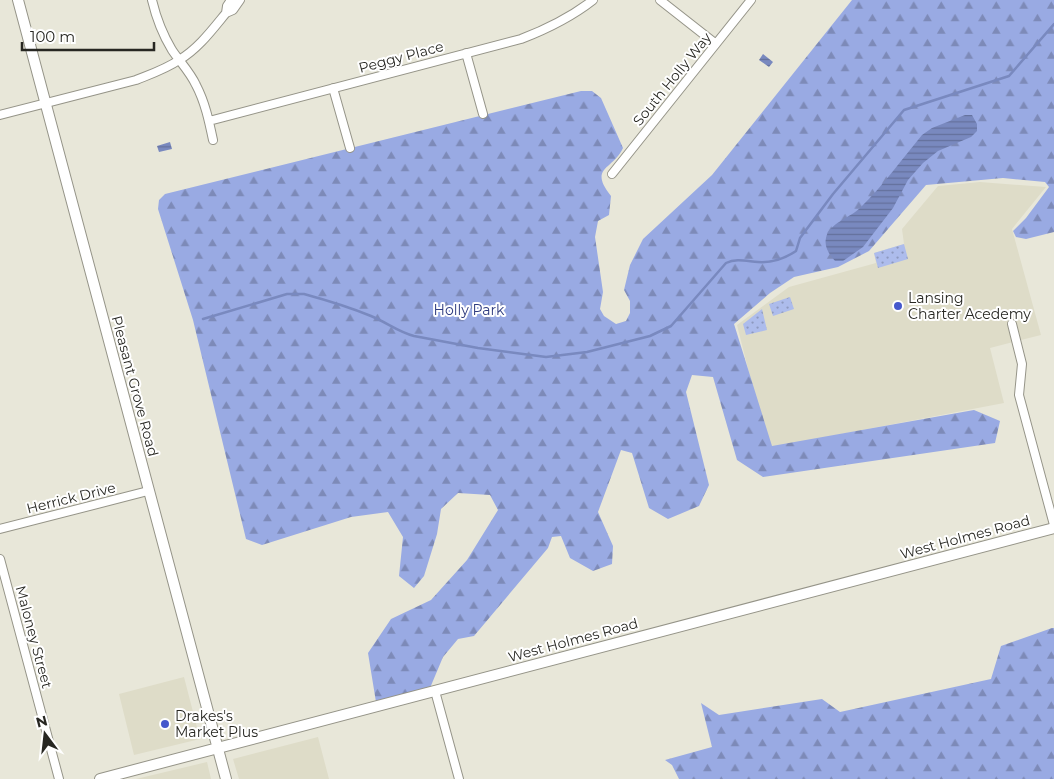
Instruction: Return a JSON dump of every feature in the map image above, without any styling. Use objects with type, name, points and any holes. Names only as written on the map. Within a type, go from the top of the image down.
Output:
[{"type":"street","name":"Pleasant Grove Road","points":[[18,0],[226,779]]},
{"type":"street","points":[[152,0],[161,26],[173,50],[187,68],[197,86],[214,140]]},
{"type":"street","points":[[226,13],[227,6],[232,0]]},
{"type":"street","points":[[0,115],[136,80],[180,60],[205,38],[226,13],[233,10],[240,0]]},
{"type":"street","name":"Peggy Place","points":[[209,121],[521,39],[568,18],[592,0]]},
{"type":"street","points":[[660,0],[716,44]]},
{"type":"street","name":"South Holly Way","points":[[612,174],[751,0]]},
{"type":"street","points":[[466,53],[483,114]]},
{"type":"street","points":[[333,88],[350,148]]},
{"type":"street","points":[[1012,324],[1022,364],[1019,395],[1054,526]]},
{"type":"street","name":"Herrick Drive","points":[[0,529],[148,491]]},
{"type":"street","name":"West Holmes Road","points":[[100,779],[1054,526]]},
{"type":"street","name":"Maloney Street","points":[[0,559],[59,779]]},
{"type":"street","points":[[435,691],[458,779]]},
{"type":"shaded area","points":[[763,54],[773,62],[769,67],[759,60]]},
{"type":"shaded area","points":[[965,115],[972,115],[977,124],[977,131],[971,137],[938,151],[923,163],[908,180],[893,208],[863,247],[843,261],[835,261],[826,247],[826,238],[831,228],[856,212],[868,200],[922,135],[932,128]]},
{"type":"shaded area","points":[[170,142],[172,149],[159,152],[157,146]]},
{"type":"shaded area","name":"Lansing Charter Acedemy","points":[[980,182],[1046,187],[1012,229],[1041,335],[990,348],[1004,403],[768,448],[737,325],[789,287],[876,263],[874,253],[904,244],[902,229],[938,186]]},
{"type":"shaded area","points":[[904,244],[908,259],[878,268],[874,253]]},
{"type":"shaded area","points":[[790,297],[794,309],[773,316],[769,304]]},
{"type":"shaded area","points":[[762,309],[767,330],[746,335],[743,324]]},
{"type":"shaded area","points":[[184,677],[200,739],[134,755],[119,694]]},
{"type":"shaded area","points":[[318,737],[329,779],[239,779],[233,759]]},
{"type":"shaded area","points":[[207,762],[211,779],[136,779]]},
{"type":"green space","name":"Holly Park","points":[[852,0],[1054,0],[1054,232],[1026,239],[1016,237],[1013,231],[1026,218],[1049,187],[1045,182],[1003,178],[926,185],[869,251],[838,267],[794,277],[770,293],[734,324],[772,446],[974,410],[1000,421],[995,443],[763,477],[737,460],[713,377],[692,375],[686,392],[709,485],[699,506],[668,519],[649,508],[632,453],[621,450],[598,512],[613,546],[612,564],[593,571],[570,558],[561,536],[552,537],[548,548],[474,636],[458,639],[443,657],[430,688],[376,702],[368,653],[391,619],[431,600],[467,560],[498,510],[490,495],[458,493],[441,509],[437,534],[424,576],[414,588],[399,576],[403,537],[388,512],[351,517],[262,545],[246,539],[193,320],[158,209],[159,200],[165,194],[581,91],[592,91],[601,98],[623,148],[602,174],[605,187],[611,196],[609,215],[598,221],[595,237],[603,292],[600,309],[604,316],[616,324],[626,321],[630,313],[630,301],[624,290],[630,265],[643,239],[712,175]]},
{"type":"green space","points":[[1054,628],[1054,779],[679,779],[672,765],[665,760],[712,747],[701,703],[719,715],[822,699],[840,712],[991,679],[1001,646]]},
{"type":"waterway","points":[[203,319],[287,294],[304,294],[363,313],[414,336],[478,348],[546,357],[587,352],[650,336],[671,326],[726,263],[737,260],[773,261],[796,251],[800,238],[833,194],[904,110],[1009,76],[1054,24]]},
{"type":"place","name":"Lansing Charter Acedemy","points":[[898,306]]},
{"type":"place","name":"Drakes's Market Plus","points":[[165,724]]}]
